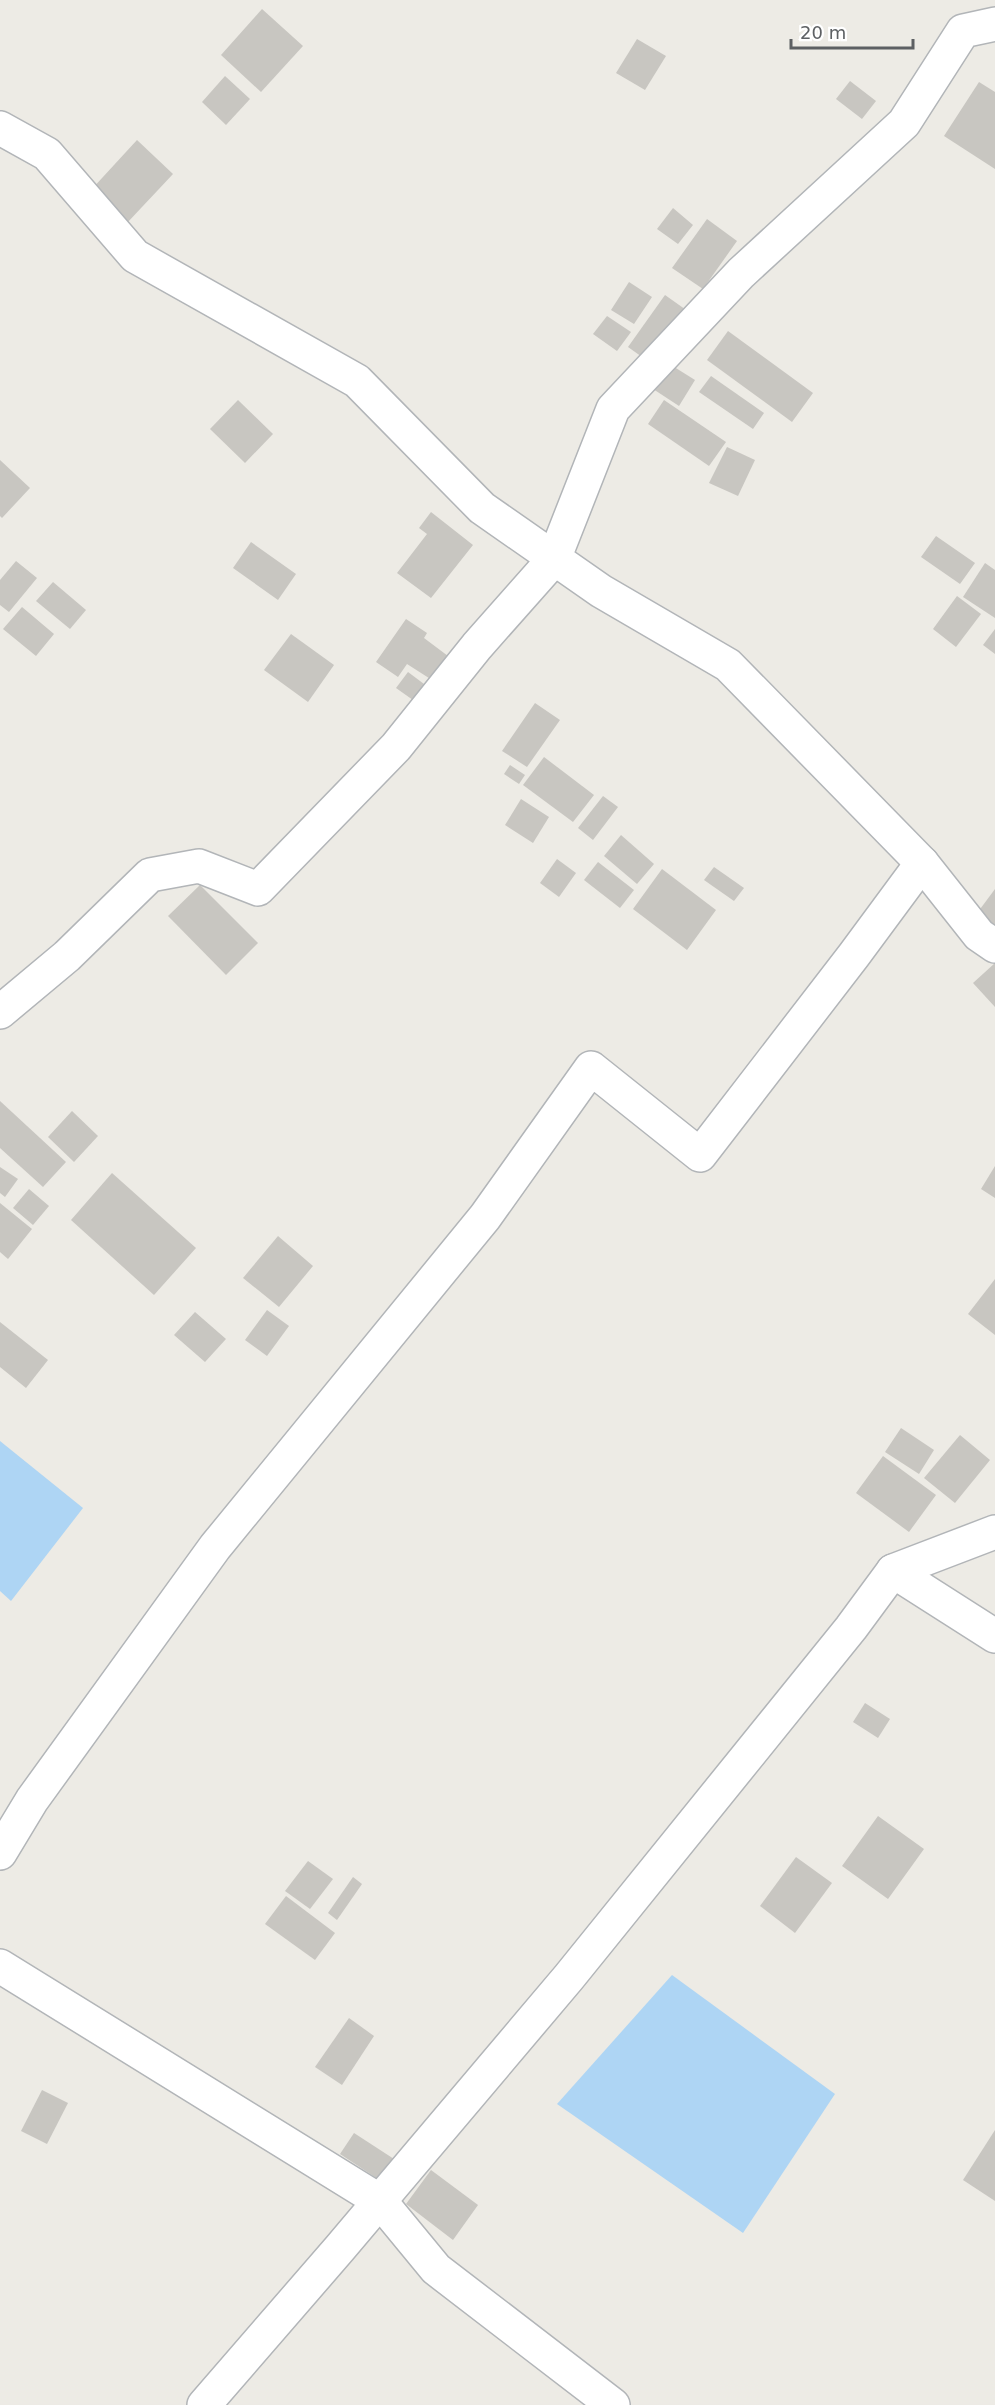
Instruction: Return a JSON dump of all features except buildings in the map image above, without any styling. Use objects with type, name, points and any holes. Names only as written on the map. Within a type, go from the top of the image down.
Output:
[{"type":"street","points":[[0,1012],[67,956],[150,875],[199,866],[258,889],[396,747],[477,646],[554,559],[613,409],[741,273],[904,123],[963,31],[995,24]]},
{"type":"street","points":[[0,128],[47,154],[135,256],[357,381],[482,508],[601,591],[728,665],[922,863],[979,935],[995,946]]},
{"type":"street","points":[[0,1853],[32,1800],[215,1547],[485,1218],[591,1068],[700,1155],[922,863]]},
{"type":"street","points":[[204,2405],[380,2202],[576,1968],[851,1628],[892,1571],[995,1532]]},
{"type":"street","points":[[892,1571],[995,1636]]},
{"type":"street","points":[[0,1966],[380,2202],[436,2269],[614,2405]]},
{"type":"water","points":[[0,1441],[83,1508],[11,1601],[0,1591]]},
{"type":"water","points":[[672,1975],[835,2094],[743,2233],[557,2104]]}]
